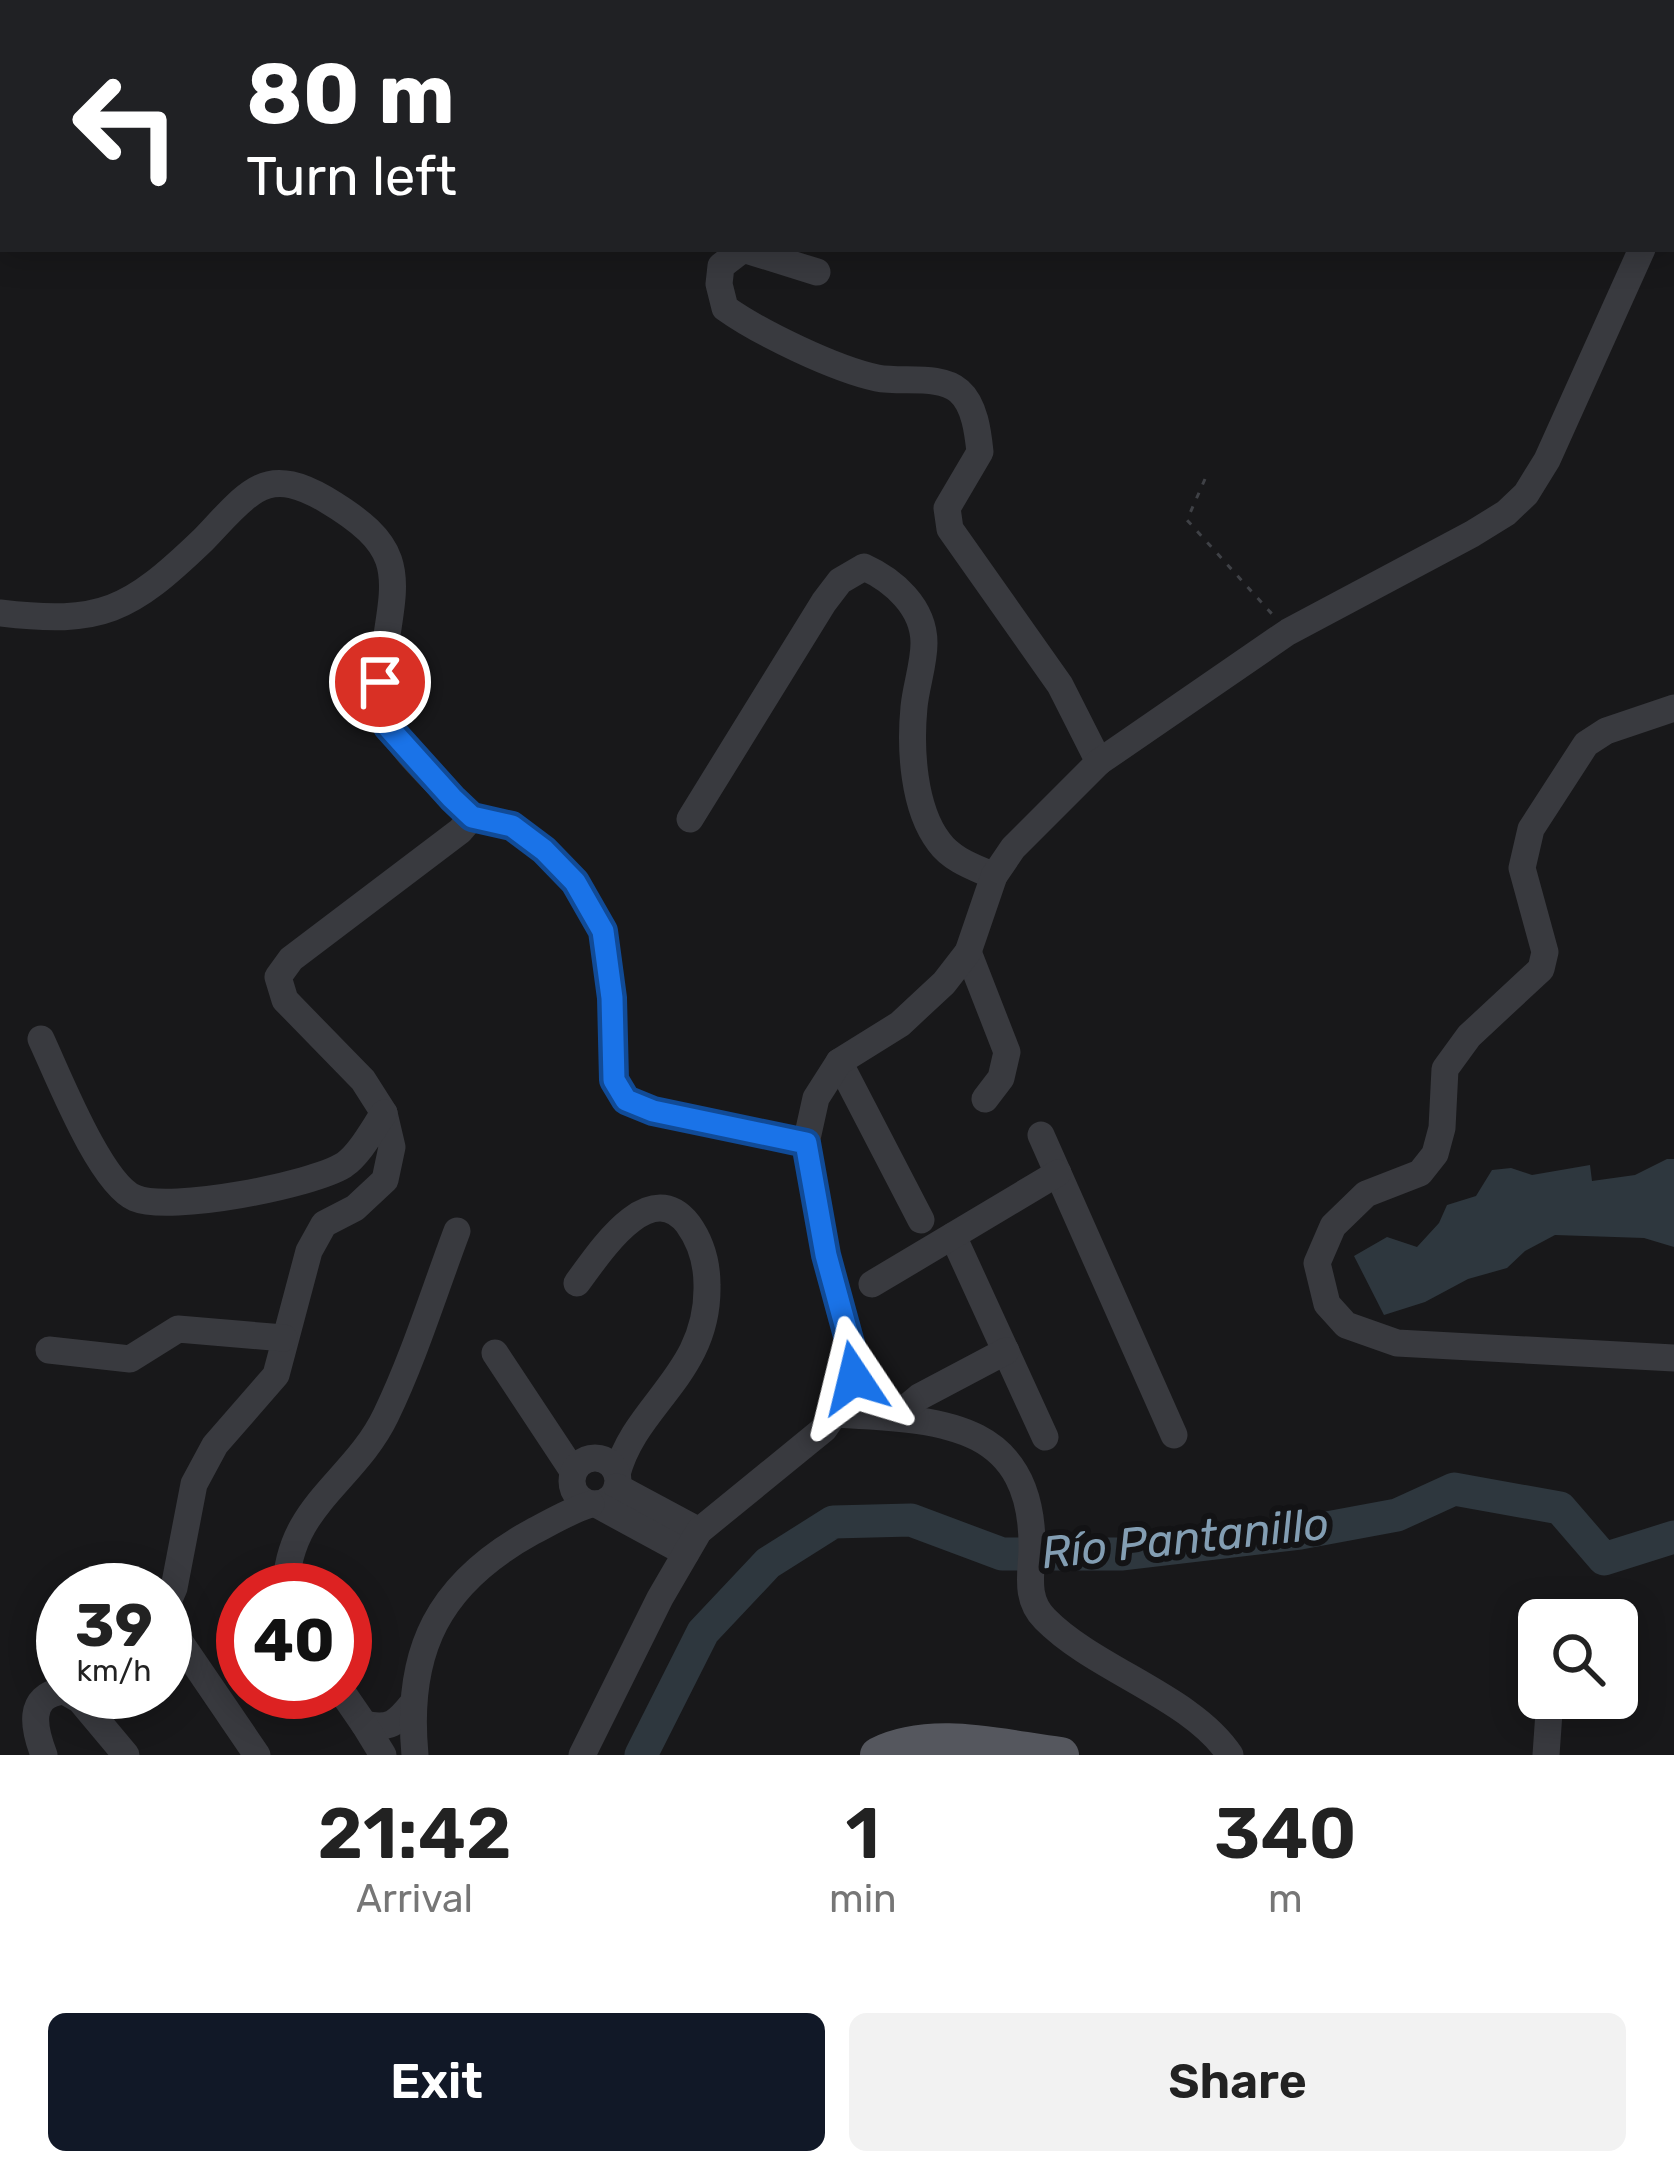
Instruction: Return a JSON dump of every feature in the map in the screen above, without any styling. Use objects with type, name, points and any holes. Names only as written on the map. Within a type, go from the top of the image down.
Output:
[{"type":"main road","points":[[878,1755],[912,1743],[951,1742],[1060,1755]]},
{"type":"street","points":[[739,252],[721,266],[718,284],[725,308],[742,320],[850,370],[880,379],[937,382],[958,389],[969,405],[980,452],[947,508],[950,529],[1060,685],[1099,762]]},
{"type":"street","points":[[753,252],[817,272]]},
{"type":"street","points":[[583,1755],[693,1542],[836,1414],[854,1378],[854,1358],[826,1255],[806,1143],[816,1098],[839,1062],[900,1024],[944,983],[968,952],[994,876],[1013,848],[1099,762],[1288,632],[1472,534],[1526,494],[1547,460],[1641,252]]},
{"type":"street","points":[[0,613],[56,620],[104,613],[148,589],[254,490],[288,483],[358,519],[384,548],[395,579],[380,704],[388,727],[472,817],[512,826],[575,882],[603,931],[612,998],[614,1080],[626,1100],[653,1111],[806,1143]]},
{"type":"street","points":[[690,819],[824,602],[840,581],[864,567],[893,580],[914,611],[925,639],[914,710],[917,788],[923,808],[938,842],[958,860],[994,876]]},
{"type":"street","points":[[1674,708],[1606,731],[1586,744],[1531,829],[1522,868],[1545,952],[1541,969],[1469,1036],[1445,1069],[1442,1128],[1435,1154],[1420,1173],[1366,1194],[1333,1226],[1317,1263],[1328,1304],[1346,1324],[1396,1343],[1674,1358]]},
{"type":"street","points":[[179,1563],[194,1484],[215,1445],[276,1375],[309,1251],[324,1224],[355,1208],[385,1180],[392,1147],[384,1113],[363,1080],[284,1000],[278,977],[291,959],[460,831],[472,817]]},
{"type":"street","points":[[968,952],[1007,1052],[1000,1078],[985,1100]]},
{"type":"street","points":[[40,1040],[105,1171],[135,1198],[182,1201],[298,1185],[348,1163],[384,1113]]},
{"type":"street","points":[[839,1062],[921,1220]]},
{"type":"street","points":[[1041,1135],[1174,1435]]},
{"type":"street","points":[[872,1284],[1058,1173]]},
{"type":"street","points":[[416,1755],[412,1703],[417,1671],[431,1627],[455,1589],[502,1550],[609,1484],[685,1370],[707,1287],[703,1254],[681,1216],[663,1209],[643,1210],[616,1233],[577,1283]]},
{"type":"street","points":[[286,1563],[303,1523],[383,1422],[457,1231]]},
{"type":"street","points":[[953,1236],[1046,1437]]},
{"type":"street","points":[[49,1350],[130,1359],[178,1329],[284,1337]]},
{"type":"street","points":[[895,1418],[919,1397],[1006,1351]]},
{"type":"street","points":[[495,1353],[577,1464],[576,1495],[609,1484]]},
{"type":"street","points":[[836,1414],[956,1428],[992,1443],[1016,1470],[1028,1511],[1029,1585],[1043,1618],[1207,1729],[1231,1755]]},
{"type":"street","points":[[577,1464],[604,1460],[609,1484],[693,1542]]},
{"type":"street","points":[[562,1513],[577,1464]]},
{"type":"street","points":[[192,1660],[257,1755]]},
{"type":"street","points":[[364,1724],[391,1726],[412,1703]]},
{"type":"street","points":[[36,1707],[33,1727],[44,1755]]},
{"type":"street","points":[[96,1719],[126,1755]]},
{"type":"street","points":[[361,1719],[383,1755]]},
{"type":"street","points":[[1546,1755],[1549,1719]]},
{"type":"path","points":[[1205,479],[1186,520],[1288,632]]},
{"type":"shaded area","points":[[1674,1159],[1674,1247],[1644,1238],[1555,1235],[1525,1251],[1507,1268],[1468,1279],[1425,1302],[1384,1315],[1354,1256],[1387,1237],[1417,1247],[1439,1223],[1447,1205],[1476,1196],[1492,1170],[1511,1168],[1532,1175],[1590,1165],[1592,1181],[1635,1175]]},
{"type":"waterway","name":"Río Pantanillo","points":[[641,1755],[703,1632],[768,1563],[833,1522],[911,1520],[1002,1554],[1121,1554],[1300,1533],[1397,1515],[1454,1489],[1560,1508],[1604,1559],[1674,1537]]},
{"type":"route","points":[[380,682],[380,704],[388,727],[452,798],[472,817],[512,826],[575,882],[603,931],[612,998],[614,1080],[626,1100],[653,1111],[806,1143],[826,1255],[854,1358],[854,1378]]}]
